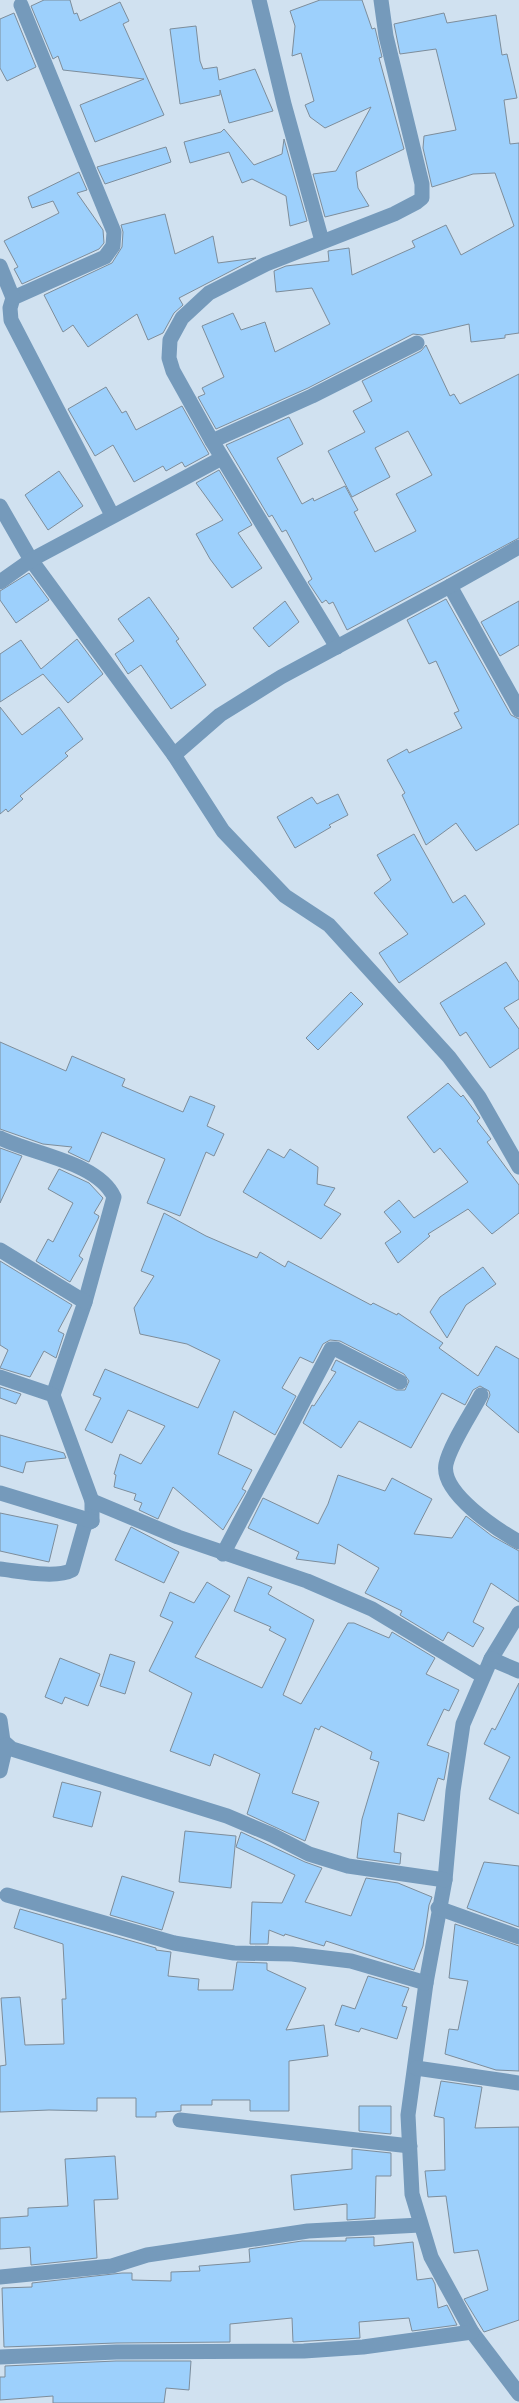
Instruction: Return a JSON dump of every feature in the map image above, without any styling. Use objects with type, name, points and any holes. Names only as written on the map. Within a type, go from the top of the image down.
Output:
[{"type":"street","points":[[259,0],[284,104],[322,241]]},
{"type":"street","points":[[336,647],[212,441],[173,371],[169,351],[174,332],[182,318],[209,293],[266,264],[394,214],[422,198],[422,184],[386,36],[381,0]]},
{"type":"street","points":[[13,298],[105,257],[113,246],[114,232],[21,5]]},
{"type":"street","points":[[0,266],[13,298],[10,308],[12,320],[112,515]]},
{"type":"street","points":[[212,441],[312,396],[417,343]]},
{"type":"street","points":[[0,582],[31,560],[112,515],[222,458]]},
{"type":"street","points":[[0,506],[31,560],[174,756],[223,831],[285,896],[329,926],[455,1064],[479,1097],[519,1167]]},
{"type":"street","points":[[174,756],[220,715],[281,676],[519,547]]},
{"type":"street","points":[[450,586],[517,700]]},
{"type":"street","points":[[0,1138],[82,1168],[111,1190],[114,1197],[86,1302],[53,1395],[92,1501],[92,1521]]},
{"type":"street","points":[[0,1250],[86,1302]]},
{"type":"street","points":[[223,1554],[331,1349],[336,1349],[400,1382]]},
{"type":"street","points":[[0,1377],[53,1395]]},
{"type":"street","points":[[481,1395],[450,1452],[446,1465],[448,1483],[477,1513],[500,1531],[519,1542]]},
{"type":"street","points":[[0,1493],[92,1521]]},
{"type":"street","points":[[92,1501],[223,1554],[307,1581],[372,1609],[483,1676]]},
{"type":"street","points":[[0,1569],[65,1574],[72,1570],[86,1524],[92,1521]]},
{"type":"street","points":[[518,2390],[472,2332],[431,2257],[412,2194],[408,2115],[416,2068],[426,1983],[438,1908],[445,1880],[452,1792],[463,1724],[483,1676],[519,1613]]},
{"type":"street","points":[[492,1659],[519,1672]]},
{"type":"street","points":[[0,1720],[1,1735],[6,1745],[0,1771]]},
{"type":"street","points":[[6,1745],[228,1816],[272,1834],[309,1854],[340,1863],[445,1880]]},
{"type":"street","points":[[7,1895],[174,1943],[234,1953],[292,1954],[351,1961],[426,1983]]},
{"type":"street","points":[[438,1908],[519,1937]]},
{"type":"street","points":[[416,2068],[519,2083]]},
{"type":"street","points":[[180,2120],[410,2146]]},
{"type":"street","points":[[0,2277],[112,2266],[147,2255],[308,2231],[420,2225]]},
{"type":"street","points":[[0,2357],[116,2352],[304,2351],[363,2347],[472,2332]]},
{"type":"building","points":[[44,0],[70,0],[74,14],[77,13],[80,21],[120,2],[129,21],[123,24],[164,115],[95,142],[80,105],[144,79],[63,70],[58,56],[53,59],[31,6]]},
{"type":"building","points":[[320,0],[362,0],[372,29],[375,28],[382,57],[379,58],[404,149],[356,172],[358,188],[369,206],[325,217],[313,174],[336,171],[371,107],[325,128],[310,117],[305,105],[314,101],[301,53],[292,56],[295,26],[290,11]]},
{"type":"building","points":[[14,13],[36,67],[7,81],[0,68],[0,19]]},
{"type":"building","points":[[444,13],[447,23],[496,15],[502,55],[507,54],[517,98],[504,100],[510,144],[519,143],[519,333],[505,335],[505,338],[471,342],[469,324],[422,335],[413,334],[308,388],[216,429],[198,397],[205,394],[202,388],[224,377],[202,326],[233,313],[241,330],[265,322],[275,352],[330,324],[312,288],[276,292],[274,271],[286,266],[329,261],[328,251],[349,248],[352,275],[415,247],[412,241],[446,225],[461,255],[514,226],[495,173],[473,174],[432,187],[423,148],[424,136],[456,130],[436,49],[400,54],[394,24]]},
{"type":"building","points":[[196,26],[200,61],[203,69],[217,67],[219,80],[255,69],[273,111],[229,123],[220,90],[220,95],[180,104],[170,29]]},
{"type":"building","points":[[224,129],[254,165],[282,154],[284,139],[307,221],[290,226],[286,196],[252,179],[242,183],[229,152],[190,163],[184,142],[221,132]]},
{"type":"building","points":[[166,147],[171,162],[105,184],[97,167]]},
{"type":"building","points":[[79,172],[87,190],[77,193],[103,230],[104,243],[99,249],[22,284],[14,269],[18,267],[4,241],[59,213],[53,201],[32,208],[28,197]]},
{"type":"building","points":[[165,214],[175,254],[213,236],[218,263],[256,258],[179,298],[183,305],[174,313],[163,333],[148,340],[137,314],[88,347],[73,325],[63,332],[44,295],[112,263],[122,247],[123,232],[121,225]]},
{"type":"building","points":[[426,345],[450,396],[454,394],[460,404],[519,374],[519,538],[347,630],[333,602],[329,604],[326,600],[322,603],[308,582],[312,579],[286,530],[282,532],[272,515],[269,517],[226,445],[289,417],[303,444],[277,458],[302,504],[313,498],[314,501],[345,486],[358,510],[354,512],[375,552],[416,531],[396,494],[432,475],[408,431],[375,448],[390,477],[352,497],[328,451],[365,432],[353,411],[372,401],[362,381],[421,351]]},
{"type":"building","points":[[106,387],[122,413],[126,411],[136,430],[182,406],[209,454],[185,467],[182,462],[166,471],[163,466],[134,482],[113,445],[95,456],[68,409]]},
{"type":"building","points":[[219,470],[252,525],[238,533],[262,568],[232,588],[210,559],[196,534],[223,520],[196,483]]},
{"type":"building","points":[[59,471],[83,506],[48,530],[25,495]]},
{"type":"building","points":[[29,573],[49,600],[16,623],[0,600],[0,591]]},
{"type":"building","points":[[149,597],[179,639],[176,641],[206,685],[171,709],[141,665],[128,674],[115,654],[134,641],[118,619]]},
{"type":"building","points":[[446,599],[511,715],[519,719],[519,824],[476,851],[456,823],[426,845],[402,795],[405,793],[387,760],[407,749],[409,753],[462,728],[454,713],[459,711],[436,661],[429,664],[407,620]]},
{"type":"building","points":[[285,601],[299,622],[269,647],[253,628]]},
{"type":"building","points":[[519,601],[519,645],[500,656],[481,622]]},
{"type":"building","points":[[77,639],[103,674],[68,703],[43,674],[0,702],[0,654],[21,640],[41,669]]},
{"type":"building","points":[[0,707],[22,735],[59,707],[83,739],[65,753],[68,756],[20,796],[23,799],[8,812],[6,809],[0,814]]},
{"type":"building","points":[[338,794],[348,815],[329,825],[331,827],[295,848],[277,817],[312,797],[317,804]]},
{"type":"building","points":[[414,834],[453,903],[465,895],[485,924],[399,983],[379,953],[408,934],[374,893],[391,880],[377,855]]},
{"type":"building","points":[[506,962],[519,982],[519,999],[504,1008],[519,1029],[519,1048],[490,1068],[466,1032],[460,1036],[440,1003]]},
{"type":"building","points":[[351,992],[363,1004],[318,1050],[306,1038]]},
{"type":"building","points":[[0,1042],[66,1071],[72,1056],[125,1079],[122,1086],[183,1112],[190,1096],[215,1106],[207,1126],[224,1134],[214,1156],[206,1152],[180,1216],[147,1203],[165,1159],[102,1132],[89,1162],[68,1152],[72,1147],[43,1144],[0,1129]]},
{"type":"building","points":[[448,1083],[461,1097],[463,1095],[480,1118],[477,1121],[491,1139],[487,1142],[519,1185],[519,1213],[492,1234],[468,1209],[428,1234],[430,1236],[398,1263],[385,1243],[401,1232],[384,1212],[399,1200],[414,1218],[468,1182],[440,1148],[434,1153],[407,1117]]},
{"type":"building","points":[[0,1148],[22,1156],[0,1203]]},
{"type":"building","points":[[268,1149],[284,1158],[290,1149],[318,1167],[317,1184],[335,1188],[324,1205],[341,1214],[321,1239],[243,1192]]},
{"type":"building","points":[[59,1169],[89,1183],[103,1198],[94,1213],[99,1216],[98,1219],[79,1256],[83,1259],[70,1282],[36,1261],[48,1239],[53,1242],[73,1203],[48,1189]]},
{"type":"building","points":[[164,1213],[206,1236],[257,1258],[260,1252],[285,1267],[288,1261],[371,1305],[373,1303],[397,1315],[398,1313],[443,1343],[439,1348],[478,1376],[496,1346],[519,1359],[519,1433],[486,1405],[490,1395],[489,1391],[480,1386],[473,1390],[465,1405],[442,1393],[411,1448],[359,1421],[341,1448],[303,1423],[312,1405],[314,1406],[336,1372],[331,1370],[336,1360],[396,1390],[405,1390],[409,1381],[404,1374],[340,1341],[330,1340],[323,1344],[313,1363],[300,1357],[282,1388],[296,1396],[275,1435],[234,1411],[218,1454],[252,1470],[242,1489],[246,1491],[223,1530],[173,1487],[158,1519],[139,1510],[142,1503],[134,1500],[136,1494],[114,1487],[116,1475],[114,1474],[120,1454],[141,1464],[165,1426],[128,1410],[112,1443],[85,1430],[101,1398],[93,1395],[105,1369],[198,1408],[220,1360],[187,1344],[140,1334],[134,1308],[154,1276],[141,1271]]},
{"type":"building","points":[[0,1261],[72,1305],[58,1331],[64,1334],[56,1358],[44,1351],[30,1377],[0,1368],[8,1350],[0,1345]]},
{"type":"building","points":[[483,1267],[496,1284],[466,1305],[447,1338],[430,1312],[440,1297]]},
{"type":"building","points":[[0,1387],[21,1394],[16,1404],[0,1398]]},
{"type":"building","points":[[0,1435],[64,1453],[66,1458],[26,1462],[23,1473],[0,1466]]},
{"type":"building","points":[[338,1475],[385,1491],[392,1478],[432,1499],[414,1534],[452,1538],[466,1516],[492,1536],[519,1551],[519,1602],[491,1583],[473,1622],[484,1628],[473,1647],[448,1632],[443,1641],[400,1615],[402,1611],[365,1593],[379,1568],[338,1544],[335,1564],[296,1559],[299,1552],[248,1528],[263,1498],[318,1524],[328,1504]]},
{"type":"building","points":[[0,1513],[58,1525],[49,1562],[0,1551]]},
{"type":"building","points":[[131,1527],[179,1552],[164,1583],[115,1560]]},
{"type":"building","points":[[248,1577],[272,1587],[268,1594],[314,1620],[283,1695],[301,1704],[348,1623],[354,1623],[389,1638],[392,1632],[435,1658],[426,1674],[459,1690],[449,1711],[444,1709],[427,1745],[449,1753],[444,1780],[438,1778],[424,1821],[398,1813],[394,1852],[401,1853],[400,1864],[357,1858],[362,1819],[379,1762],[370,1759],[372,1752],[321,1726],[319,1730],[315,1728],[292,1793],[319,1802],[305,1841],[247,1814],[260,1774],[214,1754],[210,1766],[170,1751],[192,1693],[149,1671],[173,1622],[160,1616],[170,1592],[194,1603],[207,1582],[230,1596],[195,1657],[262,1688],[286,1639],[269,1630],[271,1627],[234,1611]]},
{"type":"building","points":[[110,1654],[135,1662],[125,1694],[100,1686]]},
{"type":"building","points":[[60,1658],[100,1674],[88,1706],[65,1697],[62,1704],[45,1697]]},
{"type":"building","points":[[519,1683],[519,1814],[489,1799],[510,1757],[484,1744],[492,1728],[495,1730]]},
{"type":"building","points":[[62,1782],[101,1792],[92,1827],[53,1817]]},
{"type":"building","points":[[185,1831],[236,1836],[231,1888],[179,1882]]},
{"type":"building","points":[[241,1832],[322,1868],[305,1902],[351,1916],[366,1878],[398,1883],[432,1897],[429,1905],[423,1946],[414,1970],[326,1941],[324,1946],[285,1934],[284,1936],[269,1930],[268,1944],[250,1944],[252,1902],[282,1903],[295,1875],[236,1847]]},
{"type":"building","points":[[484,1862],[519,1866],[519,1927],[467,1908]]},
{"type":"building","points":[[122,1876],[174,1892],[162,1930],[110,1915]]},
{"type":"building","points":[[20,1909],[156,1948],[156,1950],[171,1952],[168,1976],[199,1979],[198,1990],[233,1990],[237,1962],[267,1963],[267,1970],[306,1988],[286,2030],[324,2025],[328,2056],[289,2061],[289,2111],[250,2111],[250,2100],[212,2100],[212,2105],[181,2105],[181,2111],[156,2112],[156,2117],[136,2117],[136,2098],[97,2098],[97,2111],[0,2112],[0,2066],[6,2065],[1,1998],[20,1997],[25,2045],[64,2044],[62,1999],[66,1999],[63,1944],[14,1928]]},
{"type":"building","points":[[455,1924],[519,1946],[519,2071],[496,2070],[445,2054],[449,2029],[458,2030],[468,1981],[449,1978]]},
{"type":"building","points":[[368,1976],[409,1988],[402,2006],[407,2007],[397,2039],[361,2028],[359,2032],[335,2025],[342,2005],[355,2009]]},
{"type":"building","points":[[441,2081],[482,2087],[475,2128],[519,2127],[519,2320],[484,2332],[464,2299],[488,2290],[478,2250],[454,2253],[446,2196],[428,2197],[425,2171],[445,2170],[444,2118],[434,2116]]},
{"type":"building","points":[[359,2106],[391,2106],[391,2134],[359,2131]]},
{"type":"building","points":[[352,2149],[391,2153],[391,2176],[376,2176],[375,2218],[347,2220],[347,2204],[294,2210],[291,2175],[352,2169]]},
{"type":"building","points":[[115,2156],[118,2199],[94,2200],[97,2258],[31,2265],[30,2247],[0,2249],[0,2218],[28,2216],[28,2208],[68,2206],[65,2159]]},
{"type":"building","points":[[374,2237],[374,2246],[413,2242],[417,2280],[432,2278],[435,2284],[438,2308],[447,2305],[457,2325],[412,2331],[409,2318],[359,2322],[360,2338],[293,2342],[292,2318],[230,2324],[230,2342],[116,2343],[4,2347],[2,2288],[32,2287],[32,2283],[122,2273],[132,2273],[132,2280],[171,2281],[171,2272],[200,2271],[199,2266],[250,2262],[249,2249],[302,2241],[346,2241],[346,2238]]},
{"type":"building","points":[[116,2361],[191,2361],[189,2390],[166,2388],[164,2403],[53,2403],[53,2396],[0,2400],[0,2377],[5,2377],[5,2366]]}]
